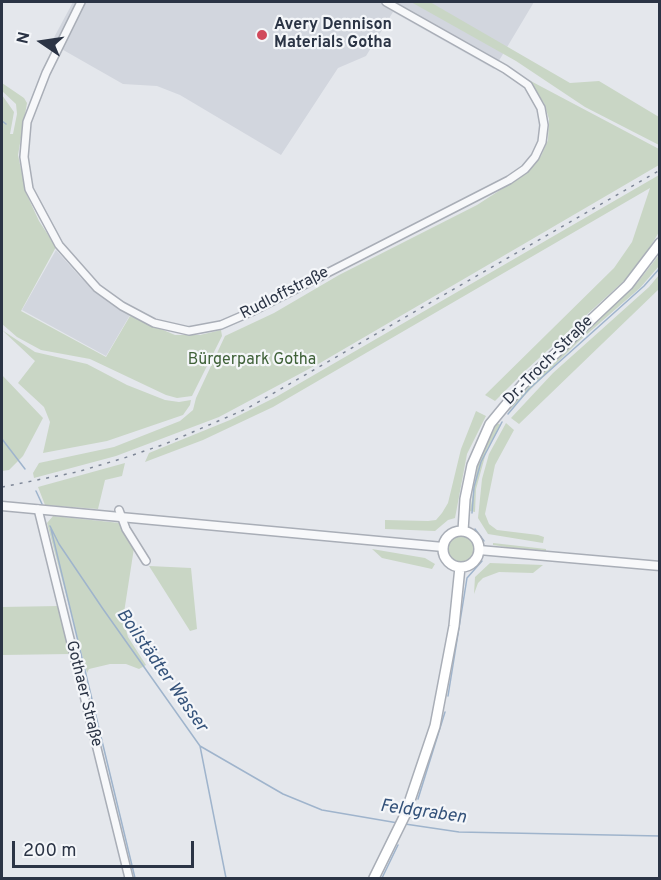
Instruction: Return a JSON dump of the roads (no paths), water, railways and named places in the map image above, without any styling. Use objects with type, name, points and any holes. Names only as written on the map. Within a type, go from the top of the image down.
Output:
[{"type":"main road","name":"Dr.-Troch-Straße","points":[[463,531],[465,499],[472,465],[490,424],[523,384],[628,285],[660,243]]},
{"type":"main road","points":[[463,531],[475,537],[479,550],[473,562],[460,567],[447,561],[443,547],[450,535],[463,531]]},
{"type":"main road","points":[[374,879],[405,816],[441,702],[454,626],[460,567]]},
{"type":"street","name":"Rudloffstraße","points":[[81,2],[46,73],[27,123],[24,157],[29,189],[59,245],[92,283],[109,297],[144,318],[166,328],[189,331],[210,328],[237,319],[509,180],[525,169],[535,158],[542,142],[544,125],[541,108],[528,85],[505,69],[387,2]]},
{"type":"street","points":[[2,507],[120,513],[443,547]]},
{"type":"street","name":"Gothaer Straße","points":[[38,509],[129,879]]},
{"type":"street","points":[[120,513],[126,529],[146,561]]},
{"type":"street","points":[[479,550],[660,566]]},
{"type":"waterway","points":[[2,121],[6,124]]},
{"type":"waterway","points":[[508,414],[529,389],[644,286],[660,268]]},
{"type":"waterway","points":[[472,513],[474,487],[481,462],[502,422]]},
{"type":"waterway","name":"Boilstädter Wasser","points":[[2,439],[25,469]]},
{"type":"waterway","name":"Boilstädter Wasser","points":[[36,491],[42,504]]},
{"type":"waterway","name":"Boilstädter Wasser","points":[[50,526],[59,544],[103,609],[200,746],[226,878]]},
{"type":"waterway","points":[[51,529],[135,878]]},
{"type":"waterway","points":[[475,529],[484,541]]},
{"type":"waterway","points":[[448,696],[467,578],[482,561]]},
{"type":"waterway","points":[[418,799],[445,712]]},
{"type":"waterway","name":"Feldgraben","points":[[200,746],[283,794],[322,810],[398,823]]},
{"type":"waterway","name":"Feldgraben","points":[[405,824],[459,832],[660,836]]},
{"type":"waterway","points":[[382,878],[398,845]]},
{"type":"railway","points":[[2,487],[77,472],[124,458],[165,444],[246,409],[660,170]]},
{"type":"place","name":"Avery Dennison Materials Gotha","points":[[262,35]]},
{"type":"park label","name":"Bürgerpark Gotha","points":[[252,361]]}]
